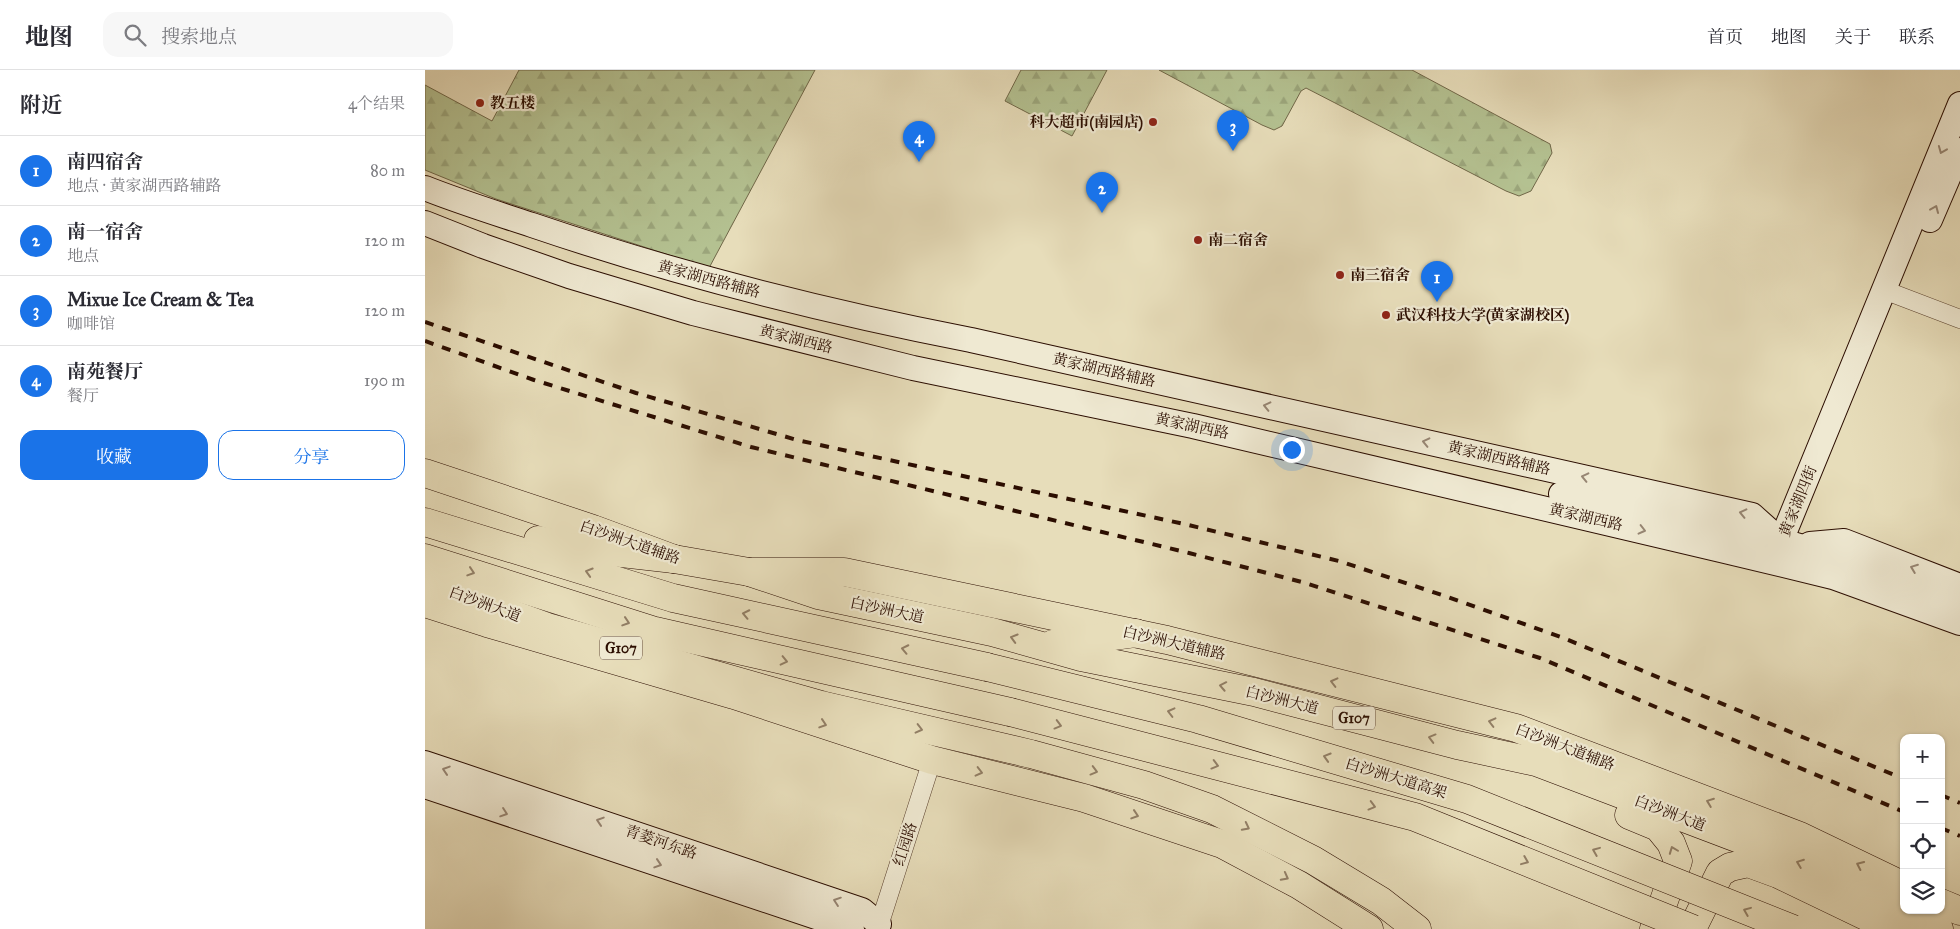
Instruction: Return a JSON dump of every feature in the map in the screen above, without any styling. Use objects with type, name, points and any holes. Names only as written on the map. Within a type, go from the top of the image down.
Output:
[{"type":"main road","name":"黄家湖四街","points":[[1786,550],[1891,292],[1960,104]]},
{"type":"main road","name":"黄家湖四街","points":[[1891,292],[1960,150]]},
{"type":"main road","name":"黄家湖西路辅路","points":[[425,188],[615,253],[724,284],[903,327],[971,340],[1752,515],[1786,550]]},
{"type":"main road","name":"黄家湖西路","points":[[425,213],[623,280],[732,312],[856,344],[1786,550],[1833,577],[1960,623]]},
{"type":"main road","name":"黄家湖西路","points":[[425,223],[569,276],[693,313],[779,335],[913,368],[1193,426],[1565,512],[1839,558],[1960,604]]},
{"type":"main road","name":"白沙洲大道辅路","points":[[425,473],[593,529],[675,559],[749,572],[844,572],[1136,634],[1516,728],[1800,836],[1900,885]]},
{"type":"main road","points":[[429,523],[492,528],[569,547],[675,559]]},
{"type":"main road","points":[[429,523],[673,598],[987,667]]},
{"type":"main road","points":[[1786,550],[1844,541],[1960,586]]},
{"type":"main road","name":"白沙洲大道","points":[[425,558],[655,631],[1010,712]]},
{"type":"main road","name":"白沙洲大道","points":[[749,572],[818,595],[993,632],[1081,657],[1254,692],[1457,745],[1536,762],[1807,865],[1939,929]]},
{"type":"main road","name":"白沙洲大道","points":[[425,582],[547,627],[821,705],[1031,754],[1144,785],[1212,809],[1313,860],[1381,901],[1417,929]]},
{"type":"main road","points":[[425,588],[487,623]]},
{"type":"main road","points":[[818,595],[951,644],[987,667]]},
{"type":"main road","points":[[425,603],[734,695],[931,760],[1084,798],[1222,844],[1299,885],[1369,929]]},
{"type":"main road","points":[[1040,646],[1136,634]]},
{"type":"main road","name":"白沙洲大道高架","points":[[987,667],[1198,719],[1467,799],[1793,929]]},
{"type":"main road","points":[[734,695],[821,705],[1010,712],[1415,817],[1693,929],[1720,873],[1731,867],[1748,863],[1778,874],[1878,922],[1922,929]]},
{"type":"main road","points":[[1457,745],[1658,827],[1671,843],[1678,861],[1655,929]]},
{"type":"main road","name":"青菱河东路","points":[[425,763],[862,910],[874,927]]},
{"type":"main road","name":"青菱河东路","points":[[425,786],[852,929]]},
{"type":"main road","points":[[1853,888],[1900,887]]},
{"type":"main road","points":[[1381,901],[1435,929]]},
{"type":"main road","points":[[1945,905],[1960,911]]},
{"type":"street","points":[[1891,292],[1960,320]]},
{"type":"street","name":"红园路","points":[[874,927],[931,760]]},
{"type":"green space","points":[[519,70],[815,70],[709,268],[496,199],[425,170],[425,85],[492,121]]},
{"type":"green space","points":[[1021,70],[1107,70],[1072,136],[1005,101]]},
{"type":"green space","points":[[1159,70],[1412,70],[1550,144],[1552,153],[1531,191],[1519,196],[1306,88],[1301,91],[1282,126],[1274,130]]},
{"type":"railway","points":[[425,322],[636,393],[797,440],[1184,524],[1339,561],[1561,637],[1900,777]]},
{"type":"railway","points":[[425,341],[534,380],[751,447],[1302,582],[1540,658],[1900,810]]},
{"type":"railway","points":[[1945,797],[1960,803]]},
{"type":"railway","points":[[1945,830],[1960,836]]},
{"type":"place","name":"教五楼","points":[[480,103]]},
{"type":"place","name":"科大超市(南园店)","points":[[1153,122]]},
{"type":"place","name":"Mixue Ice Cream & Tea","points":[[1233,151]]},
{"type":"place","name":"南苑餐厅","points":[[919,162]]},
{"type":"place","name":"南一宿舍","points":[[1102,213]]},
{"type":"place","name":"南二宿舍","points":[[1198,240]]},
{"type":"place","name":"南三宿舍","points":[[1340,275]]},
{"type":"place","name":"南四宿舍","points":[[1437,302]]},
{"type":"place","name":"武汉科技大学(黄家湖校区)","points":[[1386,315]]}]
